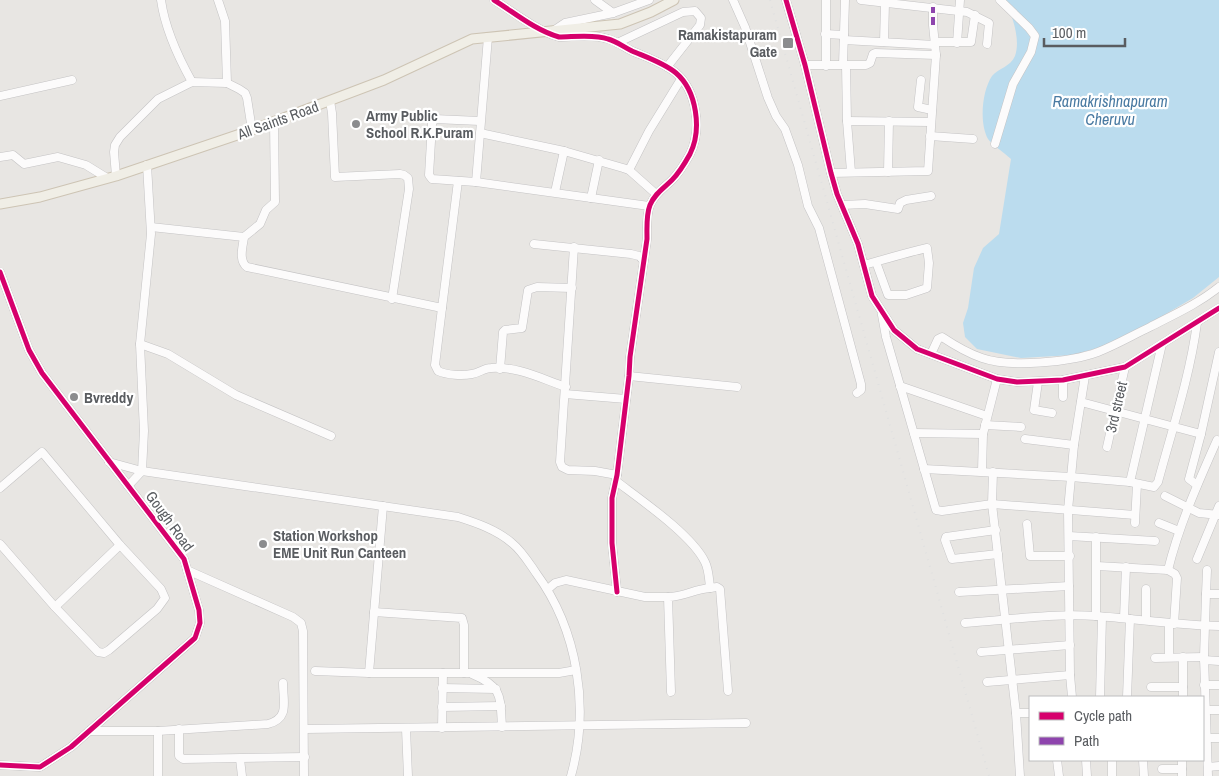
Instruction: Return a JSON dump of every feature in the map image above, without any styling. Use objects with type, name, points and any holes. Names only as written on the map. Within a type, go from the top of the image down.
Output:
[{"type":"main road","name":"All Saints Road","points":[[0,204],[40,197],[112,177],[252,130],[384,80],[472,39],[620,24],[651,12],[674,0]]},
{"type":"street","points":[[161,0],[165,22],[177,53],[192,82]]},
{"type":"street","points":[[218,0],[225,21],[227,83]]},
{"type":"street","points":[[494,0],[542,31],[559,37],[606,38],[667,67],[681,79],[691,95],[694,105],[695,140],[690,154],[676,176],[656,194],[649,206],[617,478],[612,498],[611,515],[617,592]]},
{"type":"street","points":[[595,0],[613,13]]},
{"type":"street","points":[[553,31],[565,22],[613,13],[649,0]]},
{"type":"street","points":[[733,0],[745,27],[768,98],[776,116],[785,129],[798,164],[808,206],[820,228],[861,384],[861,390],[857,393]]},
{"type":"street","points":[[786,0],[805,65],[831,174],[858,244],[872,296],[894,330],[917,349],[997,380],[1017,382],[1063,380],[1125,367],[1218,312]]},
{"type":"street","points":[[826,0],[826,66]]},
{"type":"street","points":[[845,0],[844,38],[851,172]]},
{"type":"street","points":[[866,0],[885,3],[902,2],[939,5],[975,15],[989,23],[988,44]]},
{"type":"street","points":[[957,43],[960,0]]},
{"type":"street","points":[[995,144],[1013,84],[1031,52],[1035,36],[1000,0]]},
{"type":"street","points":[[884,42],[885,3]]},
{"type":"street","points":[[831,174],[928,171],[936,55],[933,25],[939,5]]},
{"type":"street","points":[[617,43],[683,12],[695,11],[701,18],[700,25],[667,67]]},
{"type":"street","points":[[826,34],[844,38],[884,42],[969,43],[972,41],[975,15]]},
{"type":"street","points":[[476,182],[488,37]]},
{"type":"street","points":[[805,65],[868,65],[875,53],[936,55]]},
{"type":"street","points":[[629,170],[653,124],[681,79]]},
{"type":"street","points":[[0,96],[72,80]]},
{"type":"street","points":[[921,80],[918,107],[932,110]]},
{"type":"street","points":[[0,156],[13,155],[24,164],[58,157],[86,165],[112,177],[115,145],[120,137],[158,99],[192,82],[227,83],[245,93],[252,130]]},
{"type":"street","points":[[330,101],[335,177],[400,174],[408,178],[392,299]]},
{"type":"street","points":[[480,121],[438,118],[433,121],[429,176],[432,179],[476,182],[649,206]]},
{"type":"street","points":[[847,121],[930,122]]},
{"type":"street","points":[[888,172],[889,121]]},
{"type":"street","points":[[151,228],[244,237],[260,224],[266,210],[275,202],[274,122]]},
{"type":"street","points":[[480,134],[564,151],[629,170],[656,194]]},
{"type":"street","points":[[930,136],[972,139]]},
{"type":"street","points":[[555,192],[564,151]]},
{"type":"street","points":[[591,198],[599,160]]},
{"type":"street","points":[[128,486],[142,471],[144,431],[140,344],[151,228],[147,165]]},
{"type":"street","points":[[458,181],[435,365],[438,371],[444,374],[474,374],[490,368],[516,370],[532,374],[566,391],[626,399]]},
{"type":"street","points":[[842,205],[865,204],[898,209],[900,203],[906,200],[931,196]]},
{"type":"street","points":[[244,237],[242,260],[243,264],[247,267],[442,308]]},
{"type":"street","points":[[534,244],[636,255],[644,261]]},
{"type":"street","points":[[574,247],[560,462],[562,467],[568,470],[595,471],[617,478],[696,548],[705,561],[709,572],[710,588]]},
{"type":"street","points":[[864,265],[926,248],[929,263],[927,288],[906,295],[888,295],[876,262]]},
{"type":"street","name":"Gough Road","points":[[0,272],[29,350],[42,373],[184,559],[199,610],[199,629],[195,638],[72,747],[45,765],[33,776]]},
{"type":"street","points":[[500,369],[503,332],[505,330],[522,328],[528,290],[537,287],[572,288]]},
{"type":"street","points":[[930,354],[938,339],[942,337],[952,344],[990,361],[1025,363],[1080,357],[1098,352],[1168,317],[1209,295],[1219,287]]},
{"type":"street","points":[[882,312],[886,338],[934,506],[938,511],[992,504],[1068,510],[1135,519],[1134,483],[1144,419],[1162,344]]},
{"type":"street","points":[[924,469],[1071,477],[1156,486],[1173,427],[1197,323]]},
{"type":"street","points":[[140,344],[168,354],[236,395],[331,436]]},
{"type":"street","points":[[1197,485],[1190,480],[1219,352]]},
{"type":"street","name":"3rd street","points":[[1107,447],[1125,367]]},
{"type":"street","points":[[629,376],[737,387]]},
{"type":"street","points":[[1072,696],[1068,510],[1074,445],[1086,376]]},
{"type":"street","points":[[982,471],[983,434],[997,380]]},
{"type":"street","points":[[1063,380],[1063,396]]},
{"type":"street","points":[[1038,382],[1034,410],[1052,413]]},
{"type":"street","points":[[900,386],[987,416]]},
{"type":"street","points":[[1210,396],[1219,397]]},
{"type":"street","points":[[1081,402],[1201,434]]},
{"type":"street","points":[[985,425],[1021,427]]},
{"type":"street","points":[[914,433],[983,434]]},
{"type":"street","points":[[1025,440],[1074,445]]},
{"type":"street","points":[[1168,570],[1188,506],[1217,440]]},
{"type":"street","points":[[0,488],[42,452],[120,545],[161,589],[165,598],[157,609],[104,653],[98,652],[55,607],[0,544]]},
{"type":"street","points":[[109,462],[142,471],[458,517],[479,523],[513,543],[548,589],[569,636],[580,703],[578,743],[571,776]]},
{"type":"street","points":[[993,472],[992,504],[1016,713],[1020,776]]},
{"type":"street","points":[[1165,496],[1199,513],[1218,515]]},
{"type":"street","points":[[369,673],[383,506]]},
{"type":"street","points":[[1197,558],[1218,515],[1219,506]]},
{"type":"street","points":[[1159,523],[1179,532]]},
{"type":"street","points":[[1027,524],[1030,556],[1070,556]]},
{"type":"street","points":[[996,530],[946,537],[945,540],[952,558],[998,554]]},
{"type":"street","points":[[1069,536],[1155,541]]},
{"type":"street","points":[[1096,537],[1100,696]]},
{"type":"street","points":[[55,607],[120,545]]},
{"type":"street","points":[[1097,566],[1168,570],[1175,574],[1177,578],[1169,658]]},
{"type":"street","points":[[1126,567],[1127,696]]},
{"type":"street","points":[[188,570],[293,617],[301,623],[303,631],[305,729],[304,776]]},
{"type":"street","points":[[1207,570],[1204,684],[1208,738],[1208,776]]},
{"type":"street","points":[[548,589],[555,583],[566,580],[645,598],[679,597],[691,591],[717,587],[721,592],[728,691]]},
{"type":"street","points":[[959,592],[1069,586]]},
{"type":"street","points":[[1146,589],[1146,620]]},
{"type":"street","points":[[1206,594],[1219,594]]},
{"type":"street","points":[[668,597],[671,692]]},
{"type":"street","points":[[374,612],[462,618],[466,673]]},
{"type":"street","points":[[965,623],[1070,616],[1099,616],[1219,626]]},
{"type":"street","points":[[981,652],[1070,645]]},
{"type":"street","points":[[1182,696],[1184,657]]},
{"type":"street","points":[[1155,658],[1184,657],[1219,660]]},
{"type":"street","points":[[314,671],[369,673],[559,673],[576,670]]},
{"type":"street","points":[[442,728],[443,673]]},
{"type":"street","points":[[466,673],[484,679],[496,689],[501,706],[502,727]]},
{"type":"street","points":[[987,682],[1070,675]]},
{"type":"street","points":[[89,731],[179,729],[277,722],[283,713],[283,683]]},
{"type":"street","points":[[1204,684],[1219,685]]},
{"type":"street","points":[[1150,687],[1183,687]]},
{"type":"street","points":[[442,688],[496,689]]},
{"type":"street","points":[[1005,699],[1014,698]]},
{"type":"street","points":[[442,707],[501,706]]},
{"type":"street","points":[[1206,710],[1219,710]]},
{"type":"street","points":[[1016,713],[1029,713]]},
{"type":"street","points":[[305,729],[746,723]]},
{"type":"street","points":[[406,728],[408,776]]},
{"type":"street","points":[[179,729],[180,758],[305,757]]},
{"type":"street","points":[[158,730],[158,776]]},
{"type":"street","points":[[1208,738],[1219,738]]},
{"type":"street","points":[[240,759],[242,776]]},
{"type":"street","points":[[1057,761],[1059,776]]},
{"type":"street","points":[[1086,761],[1087,776]]},
{"type":"street","points":[[1112,761],[1112,776]]},
{"type":"street","points":[[1143,761],[1144,776]]},
{"type":"street","points":[[0,764],[38,768],[45,765]]},
{"type":"street","points":[[1208,767],[1219,766]]},
{"type":"street","points":[[1162,769],[1182,772]]},
{"type":"water","name":"Ramakrishnapuram Cheruvu","points":[[1005,0],[1219,0],[1219,277],[1193,298],[1118,342],[1073,355],[1021,358],[977,349],[965,337],[963,323],[968,308],[974,268],[983,248],[999,234],[1011,159],[992,144],[983,125],[984,98],[989,82],[995,73],[1013,60],[1017,49],[1015,27]]},
{"type":"railway","points":[[770,0],[989,776]]},
{"type":"marked path","points":[[933,7],[933,25]]},
{"type":"cycle path","points":[[494,0],[533,26],[550,34],[559,37],[603,37],[655,60],[676,73],[689,90],[693,100],[696,123],[694,144],[677,174],[654,197],[648,213],[647,239],[630,357],[617,475],[612,498],[612,543],[617,592]]},
{"type":"cycle path","points":[[786,0],[805,65],[837,194],[858,244],[872,296],[894,330],[917,349],[997,379],[1017,382],[1063,380],[1125,367],[1219,308]]},
{"type":"cycle path","points":[[0,272],[29,350],[42,373],[184,559],[199,610],[200,623],[195,638],[71,747],[40,767],[0,765]]},
{"type":"place","name":"Ramakistapuram Gate","points":[[788,43]]},
{"type":"place","name":"Army Public School R.K.Puram","points":[[356,124]]},
{"type":"place","name":"Bvreddy","points":[[74,397]]},
{"type":"place","name":"Station Workshop EME Unit Run Canteen","points":[[263,544]]}]
